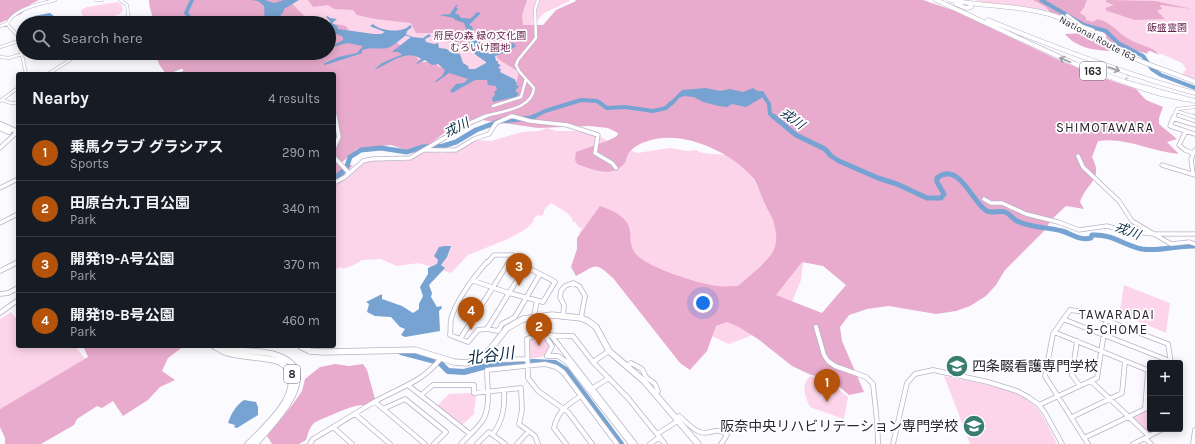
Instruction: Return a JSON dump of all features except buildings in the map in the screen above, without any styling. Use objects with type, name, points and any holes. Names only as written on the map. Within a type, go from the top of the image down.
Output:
[{"type":"highway","name":"163","points":[[930,0],[1089,61],[1195,94]]},
{"type":"highway","name":"163","points":[[936,0],[978,19]]},
{"type":"highway","name":"163","points":[[942,0],[1088,69],[1168,96],[1195,101]]},
{"type":"highway","name":"163","points":[[946,0],[966,8],[971,7],[971,4]]},
{"type":"highway","name":"National Route 163","points":[[950,0],[1048,14],[1071,22],[1126,55],[1195,82]]},
{"type":"main road","points":[[0,124],[16,133]]},
{"type":"main road","points":[[0,128],[16,134]]},
{"type":"main road","points":[[303,348],[310,352],[421,351],[441,358],[465,363],[481,359],[490,352],[508,328],[520,321],[534,316],[563,316],[586,319],[597,327],[605,346],[609,351],[644,381],[698,444]]},
{"type":"main road","name":"8","points":[[217,348],[227,354],[278,361],[285,364],[292,373],[293,379],[286,400],[253,442]]},
{"type":"main road","name":"8","points":[[229,348],[242,352],[282,357],[289,360],[296,370],[298,378],[296,391],[291,401],[253,442]]},
{"type":"street","points":[[7,24],[10,17],[14,14],[54,0]]},
{"type":"street","points":[[96,0],[102,0]]},
{"type":"street","points":[[120,0],[127,5],[128,16]]},
{"type":"street","points":[[336,182],[349,173],[356,165],[367,160],[404,160],[425,150],[479,118],[521,106],[528,102],[534,95],[533,86],[518,71],[516,65],[518,60],[536,38],[535,9],[538,0]]},
{"type":"street","points":[[1067,15],[1079,25],[1093,30],[1097,38]]},
{"type":"street","points":[[0,26],[7,24]]},
{"type":"street","points":[[7,24],[16,34]]},
{"type":"street","points":[[0,47],[16,42]]},
{"type":"street","points":[[0,57],[9,58],[16,56]]},
{"type":"street","points":[[23,60],[26,72]]},
{"type":"street","points":[[51,72],[70,60]]},
{"type":"street","points":[[177,72],[182,70]]},
{"type":"street","points":[[1129,74],[1172,87]]},
{"type":"street","points":[[493,106],[521,97],[526,79]]},
{"type":"street","points":[[1124,83],[1185,100]]},
{"type":"street","points":[[1,101],[16,90]]},
{"type":"street","points":[[1,101],[16,103]]},
{"type":"street","points":[[1195,107],[1177,109],[1170,126],[1195,134]]},
{"type":"street","points":[[1176,111],[1195,117]]},
{"type":"street","points":[[425,150],[456,150],[489,134],[496,123],[504,118],[512,116],[535,121],[568,125],[588,133],[598,135],[599,140],[595,147],[595,153],[612,163],[616,168]]},
{"type":"street","points":[[1173,118],[1195,126]]},
{"type":"street","points":[[336,120],[339,137],[336,144]]},
{"type":"street","points":[[1162,165],[1194,175],[1193,163],[1191,159],[1194,152],[1185,150],[1179,144],[1186,131]]},
{"type":"street","points":[[0,148],[16,135]]},
{"type":"street","points":[[1078,156],[1083,167],[1119,201],[1132,221],[1171,244],[1189,242],[1195,244]]},
{"type":"street","points":[[336,159],[349,173]]},
{"type":"street","points":[[0,188],[16,180]]},
{"type":"street","points":[[984,199],[988,202],[1002,203],[1026,214],[1058,222],[1079,230],[1107,226],[1125,231],[1154,234],[1195,234]]},
{"type":"street","points":[[0,222],[16,215]]},
{"type":"street","points":[[513,255],[494,255],[457,305],[451,321],[450,335],[468,342],[478,330],[487,329],[498,331],[502,324],[515,317],[540,274]]},
{"type":"street","points":[[474,281],[543,302],[555,282],[543,274],[525,267],[518,262],[513,255]]},
{"type":"street","points":[[460,339],[513,255]]},
{"type":"street","points":[[0,271],[16,263]]},
{"type":"street","points":[[487,329],[525,267]]},
{"type":"street","points":[[563,316],[564,305],[560,296],[561,291],[565,286],[573,283],[578,286],[585,296],[581,318]]},
{"type":"street","points":[[0,294],[8,293],[16,289]]},
{"type":"street","points":[[0,313],[16,301]]},
{"type":"street","points":[[534,316],[537,301]]},
{"type":"street","points":[[1088,444],[1045,376],[1054,332],[1070,310],[1085,312],[1168,344],[1170,360]]},
{"type":"street","points":[[1063,319],[1165,360]]},
{"type":"street","points":[[1039,405],[1099,376],[1106,320]]},
{"type":"street","points":[[816,327],[824,355],[828,361],[835,366],[866,377],[873,384],[875,411],[878,422],[878,444]]},
{"type":"street","points":[[1054,332],[1147,370]]},
{"type":"street","points":[[592,444],[568,412],[538,391],[528,378],[527,339],[536,335],[574,336],[593,362],[628,398],[666,444]]},
{"type":"street","points":[[549,336],[593,388],[635,444]]},
{"type":"street","points":[[549,336],[552,346],[548,356],[558,356],[567,362],[631,444]]},
{"type":"street","points":[[1077,341],[1072,375],[1080,386]]},
{"type":"street","points":[[593,362],[609,351]]},
{"type":"street","points":[[490,352],[500,360],[527,359]]},
{"type":"street","points":[[310,444],[313,439],[375,402],[424,378],[441,358]]},
{"type":"street","points":[[1072,417],[1122,393],[1125,361]]},
{"type":"street","points":[[462,444],[485,416],[487,411],[487,370],[546,364],[556,367],[563,372],[617,444]]},
{"type":"street","points":[[893,444],[907,383],[913,375],[918,372],[933,370],[1014,389],[1029,397],[1039,405],[1046,414],[1062,444]]},
{"type":"street","points":[[593,388],[609,378]]},
{"type":"street","points":[[1091,381],[1128,417],[1147,437],[1151,444]]},
{"type":"street","points":[[421,395],[433,385],[474,385],[474,393],[521,388],[522,410],[519,424],[535,436],[538,444]]},
{"type":"street","points":[[409,386],[470,434]]},
{"type":"street","points":[[493,434],[504,415],[504,391]]},
{"type":"street","points":[[1084,438],[1143,410],[1146,406],[1147,394]]},
{"type":"street","points":[[566,444],[554,428],[555,424],[564,408],[581,396]]},
{"type":"street","points":[[384,409],[405,399],[446,432],[434,444]]},
{"type":"street","points":[[375,402],[426,444]]},
{"type":"street","points":[[355,414],[390,444]]},
{"type":"street","points":[[650,444],[679,416],[694,429],[706,434],[719,429],[722,430],[727,435],[721,444]]},
{"type":"street","points":[[333,427],[352,444]]},
{"type":"street","points":[[689,434],[694,429]]},
{"type":"street","points":[[1193,444],[1195,430]]},
{"type":"street","points":[[478,444],[489,432],[505,444]]},
{"type":"street","points":[[517,444],[528,432]]},
{"type":"street","points":[[1132,444],[1157,432]]},
{"type":"green space","points":[[0,0],[39,0],[31,4],[21,14],[0,23]]},
{"type":"green space","points":[[149,0],[289,0],[305,16],[152,16]]},
{"type":"green space","name":"府民の森 緑の文化園 むろいけ園地","points":[[250,0],[570,1],[544,13],[537,21],[537,17],[533,18],[534,26],[516,69],[525,79],[521,83],[441,69],[438,65],[428,63],[336,26],[336,16],[259,16]]},
{"type":"green space","points":[[308,0],[527,0],[522,15],[523,25],[543,25],[556,10],[576,1],[575,0],[923,0],[955,11],[1061,61],[1136,89],[1146,100],[1163,107],[1159,118],[1159,124],[1177,139],[1167,142],[1179,154],[1159,151],[1119,141],[1098,141],[1092,157],[1096,171],[1095,176],[1080,202],[1084,209],[1066,206],[1053,218],[1043,232],[1005,270],[996,285],[986,296],[970,306],[956,311],[936,314],[889,306],[867,309],[849,315],[840,327],[842,341],[864,392],[849,395],[829,378],[811,375],[792,366],[758,339],[739,327],[727,322],[716,326],[707,351],[690,370],[680,363],[613,278],[607,273],[595,266],[576,276],[571,267],[577,249],[577,238],[600,206],[621,216],[627,223],[630,231],[631,243],[635,253],[650,264],[687,279],[711,285],[738,286],[767,260],[775,247],[776,234],[773,220],[754,179],[745,169],[733,160],[706,145],[676,138],[661,138],[645,142],[639,144],[628,154],[624,164],[618,169],[606,172],[577,164],[575,160],[576,152],[617,136],[618,133],[608,128],[589,126],[538,128],[482,120],[457,123],[425,148],[415,153],[391,145],[357,149],[339,165],[353,165],[343,176],[336,179],[336,72],[164,72],[157,60],[336,60],[336,24],[346,26],[349,31],[348,36],[391,39],[400,45],[401,52],[417,52],[417,58],[423,62],[435,62],[439,67],[516,84],[519,72],[498,59],[496,54],[507,39],[494,42],[486,37],[481,39],[483,44],[473,46],[455,44],[436,33],[416,33],[411,23],[375,19],[357,15],[353,10],[334,9],[328,5],[313,7]],"holes":[[[802,262],[823,266],[846,285],[822,313],[776,295]]]},
{"type":"green space","points":[[975,0],[1036,0],[1047,8],[1047,12],[998,6]]},
{"type":"green space","points":[[1033,0],[1087,0],[1080,13],[1086,17],[1086,20],[1093,22],[1097,19],[1102,20],[1133,41],[1153,49],[1160,55],[1150,51],[1147,52],[1148,54],[1128,48],[1116,47],[1106,38],[1106,35],[1101,30],[1095,28],[1086,29],[1050,13],[1046,7]]},
{"type":"green space","name":"飯盛霊園","points":[[1086,0],[1195,0],[1195,81],[1182,75],[1186,69],[1182,63],[1124,38],[1093,22],[1088,22],[1079,14],[1084,9],[1082,7],[1086,6]]},
{"type":"green space","points":[[1106,0],[1155,1],[1192,9],[1160,5],[1162,9],[1157,11],[1165,19],[1135,20],[1107,11],[1105,8],[1114,5],[1106,2]]},
{"type":"green space","points":[[117,2],[121,4],[123,9],[120,14],[114,16],[82,16],[81,10],[87,7]]},
{"type":"green space","points":[[1083,33],[1092,36],[1116,51],[1095,50],[1082,46],[1070,39],[1065,34]]},
{"type":"green space","points":[[547,128],[556,131],[576,131],[598,135],[637,153],[670,148],[688,151],[696,150],[702,153],[731,156],[750,174],[802,258],[803,263],[801,280],[790,307],[758,333],[729,344],[709,335],[579,233],[582,228],[578,227],[576,223],[572,221],[572,218],[566,212],[551,203],[544,210],[544,213],[541,216],[538,215],[534,218],[533,222],[526,229],[508,239],[468,255],[451,273],[419,263],[397,266],[381,259],[362,260],[343,269],[341,267],[336,269],[336,183],[365,162],[375,160],[407,161],[426,151],[431,150],[441,153],[457,150],[475,140],[491,141],[522,132],[539,131]]},
{"type":"green space","points":[[1124,285],[1170,303],[1166,333],[1130,318],[1120,310]]},
{"type":"green space","points":[[11,312],[16,318],[16,348],[77,348],[85,359],[0,409],[0,319]]},
{"type":"green space","points":[[536,336],[544,337],[550,344],[546,356],[528,359],[528,340]]},
{"type":"green space","points":[[84,348],[181,348],[168,358],[162,371],[175,380],[160,387],[148,400],[123,416],[113,401],[102,408],[97,406],[77,419],[74,425],[41,444],[5,444],[5,438],[0,427],[0,409],[88,357]]},
{"type":"green space","points":[[335,364],[349,366],[363,364],[367,370],[375,399],[367,404],[349,408],[314,423],[306,440],[299,444],[272,444],[267,436],[302,391],[305,379],[320,367]]},
{"type":"green space","points":[[811,376],[827,380],[848,397],[844,419],[810,407],[804,391],[806,383]]},
{"type":"green space","points":[[944,376],[1004,389],[1026,398],[1040,413],[1057,444],[970,444]]},
{"type":"green space","points":[[472,393],[472,395],[476,396],[474,414],[462,425],[437,406],[449,394]]},
{"type":"green space","points":[[1147,409],[1147,431],[1131,417]]},
{"type":"water","points":[[251,0],[265,0],[274,3],[284,0],[299,0],[284,9],[283,13],[280,15],[281,16],[265,16],[264,6],[258,1]]},
{"type":"water","points":[[456,5],[458,5],[456,7],[458,9],[455,13],[461,18],[469,19],[477,12],[481,13],[469,25],[472,26],[474,34],[488,32],[490,34],[477,39],[478,42],[481,43],[479,44],[483,46],[482,48],[489,54],[502,50],[509,43],[513,43],[516,46],[509,51],[495,56],[498,64],[501,65],[498,68],[501,69],[500,72],[516,80],[516,85],[519,86],[515,91],[519,94],[516,97],[493,102],[492,98],[495,95],[494,92],[497,90],[496,86],[488,85],[487,80],[475,80],[452,93],[450,91],[456,84],[464,83],[468,79],[449,73],[438,81],[434,82],[442,76],[445,70],[438,64],[432,65],[425,60],[415,65],[421,59],[415,56],[409,55],[397,58],[374,70],[382,63],[401,55],[402,54],[398,52],[392,52],[411,37],[423,38],[429,34],[431,36],[425,39],[426,42],[434,44],[438,43],[439,48],[447,49],[450,52],[460,54],[463,63],[468,66],[469,69],[475,69],[486,63],[468,46],[470,45],[469,39],[466,35],[467,31],[464,23],[455,20],[454,18],[439,15],[450,14]]},
{"type":"water","points":[[50,13],[54,16],[34,16]]},
{"type":"water","points":[[373,24],[381,29],[387,30],[403,29],[410,25],[412,27],[407,31],[406,35],[390,47],[362,50],[362,53],[360,54],[325,65],[323,64],[332,60],[336,60],[338,57],[357,53],[363,46],[347,43],[336,46],[336,44],[343,40],[343,37],[336,34],[336,25],[338,29],[374,34],[381,34],[385,32],[370,26]]},
{"type":"water","points":[[706,88],[720,91],[730,89],[743,92],[753,88],[765,96],[746,107],[732,104],[727,107],[703,102],[694,97],[684,96],[679,98],[673,105],[667,108],[665,107],[682,90]]},
{"type":"water","points":[[451,246],[447,257],[441,265],[445,268],[429,285],[432,293],[431,297],[437,307],[441,306],[442,308],[439,311],[440,331],[405,337],[401,335],[405,329],[400,327],[391,317],[375,316],[367,312],[369,304],[366,302],[382,294],[382,299],[402,306],[413,313],[419,309],[419,304],[423,296],[420,287],[428,274],[428,268],[437,264],[438,260],[434,256],[439,247]]},
{"type":"water","points":[[244,400],[256,402],[258,407],[258,415],[237,428],[234,427],[235,425],[228,423],[234,410]]},
{"type":"waterway","points":[[188,16],[186,13],[192,0]]},
{"type":"waterway","points":[[1041,0],[1084,25],[1106,31],[1118,43],[1143,56],[1152,69],[1161,75],[1195,88]]},
{"type":"waterway","points":[[406,35],[412,37]]},
{"type":"waterway","name":"戎川","points":[[758,93],[762,93],[769,104],[770,114],[774,117]]},
{"type":"waterway","name":"戎川","points":[[336,177],[346,169],[350,157],[361,150],[381,148],[407,152],[422,147],[443,146],[456,142],[476,130],[500,121],[531,118],[545,111],[581,100],[597,101],[607,108],[625,107],[653,111],[666,108],[671,103]]},
{"type":"waterway","name":"戎川","points":[[773,116],[796,135],[825,149],[831,156],[839,161],[878,178],[897,184],[927,198],[941,198],[944,194],[937,182],[937,178],[945,174],[952,175],[965,185],[982,207],[987,211],[1005,212],[1017,221],[1028,225],[1062,231],[1083,239],[1091,238],[1092,235],[1106,236],[1135,247],[1149,250],[1195,246]]},
{"type":"waterway","name":"北谷川","points":[[401,352],[439,362],[448,371],[464,372],[490,365],[534,362],[555,363],[566,370],[621,444]]},
{"type":"tunnel","points":[[1124,83],[1129,74]]},
{"type":"place","name":"開発19-A号公園","points":[[519,286]]},
{"type":"place","name":"開発19-B号公園","points":[[471,330]]},
{"type":"place","name":"田原台九丁目公園","points":[[539,346]]},
{"type":"place","name":"四条畷看護専門学校","points":[[957,366]]},
{"type":"place","name":"乗馬クラブ グラシアス","points":[[827,402]]},
{"type":"place","name":"阪奈中央リハビリテーション専門学校","points":[[974,426]]},
{"type":"district","name":"SHIMOTAWARA","points":[[1105,127]]},
{"type":"district","name":"TAWARADAI 5-CHOME","points":[[1117,322]]}]
